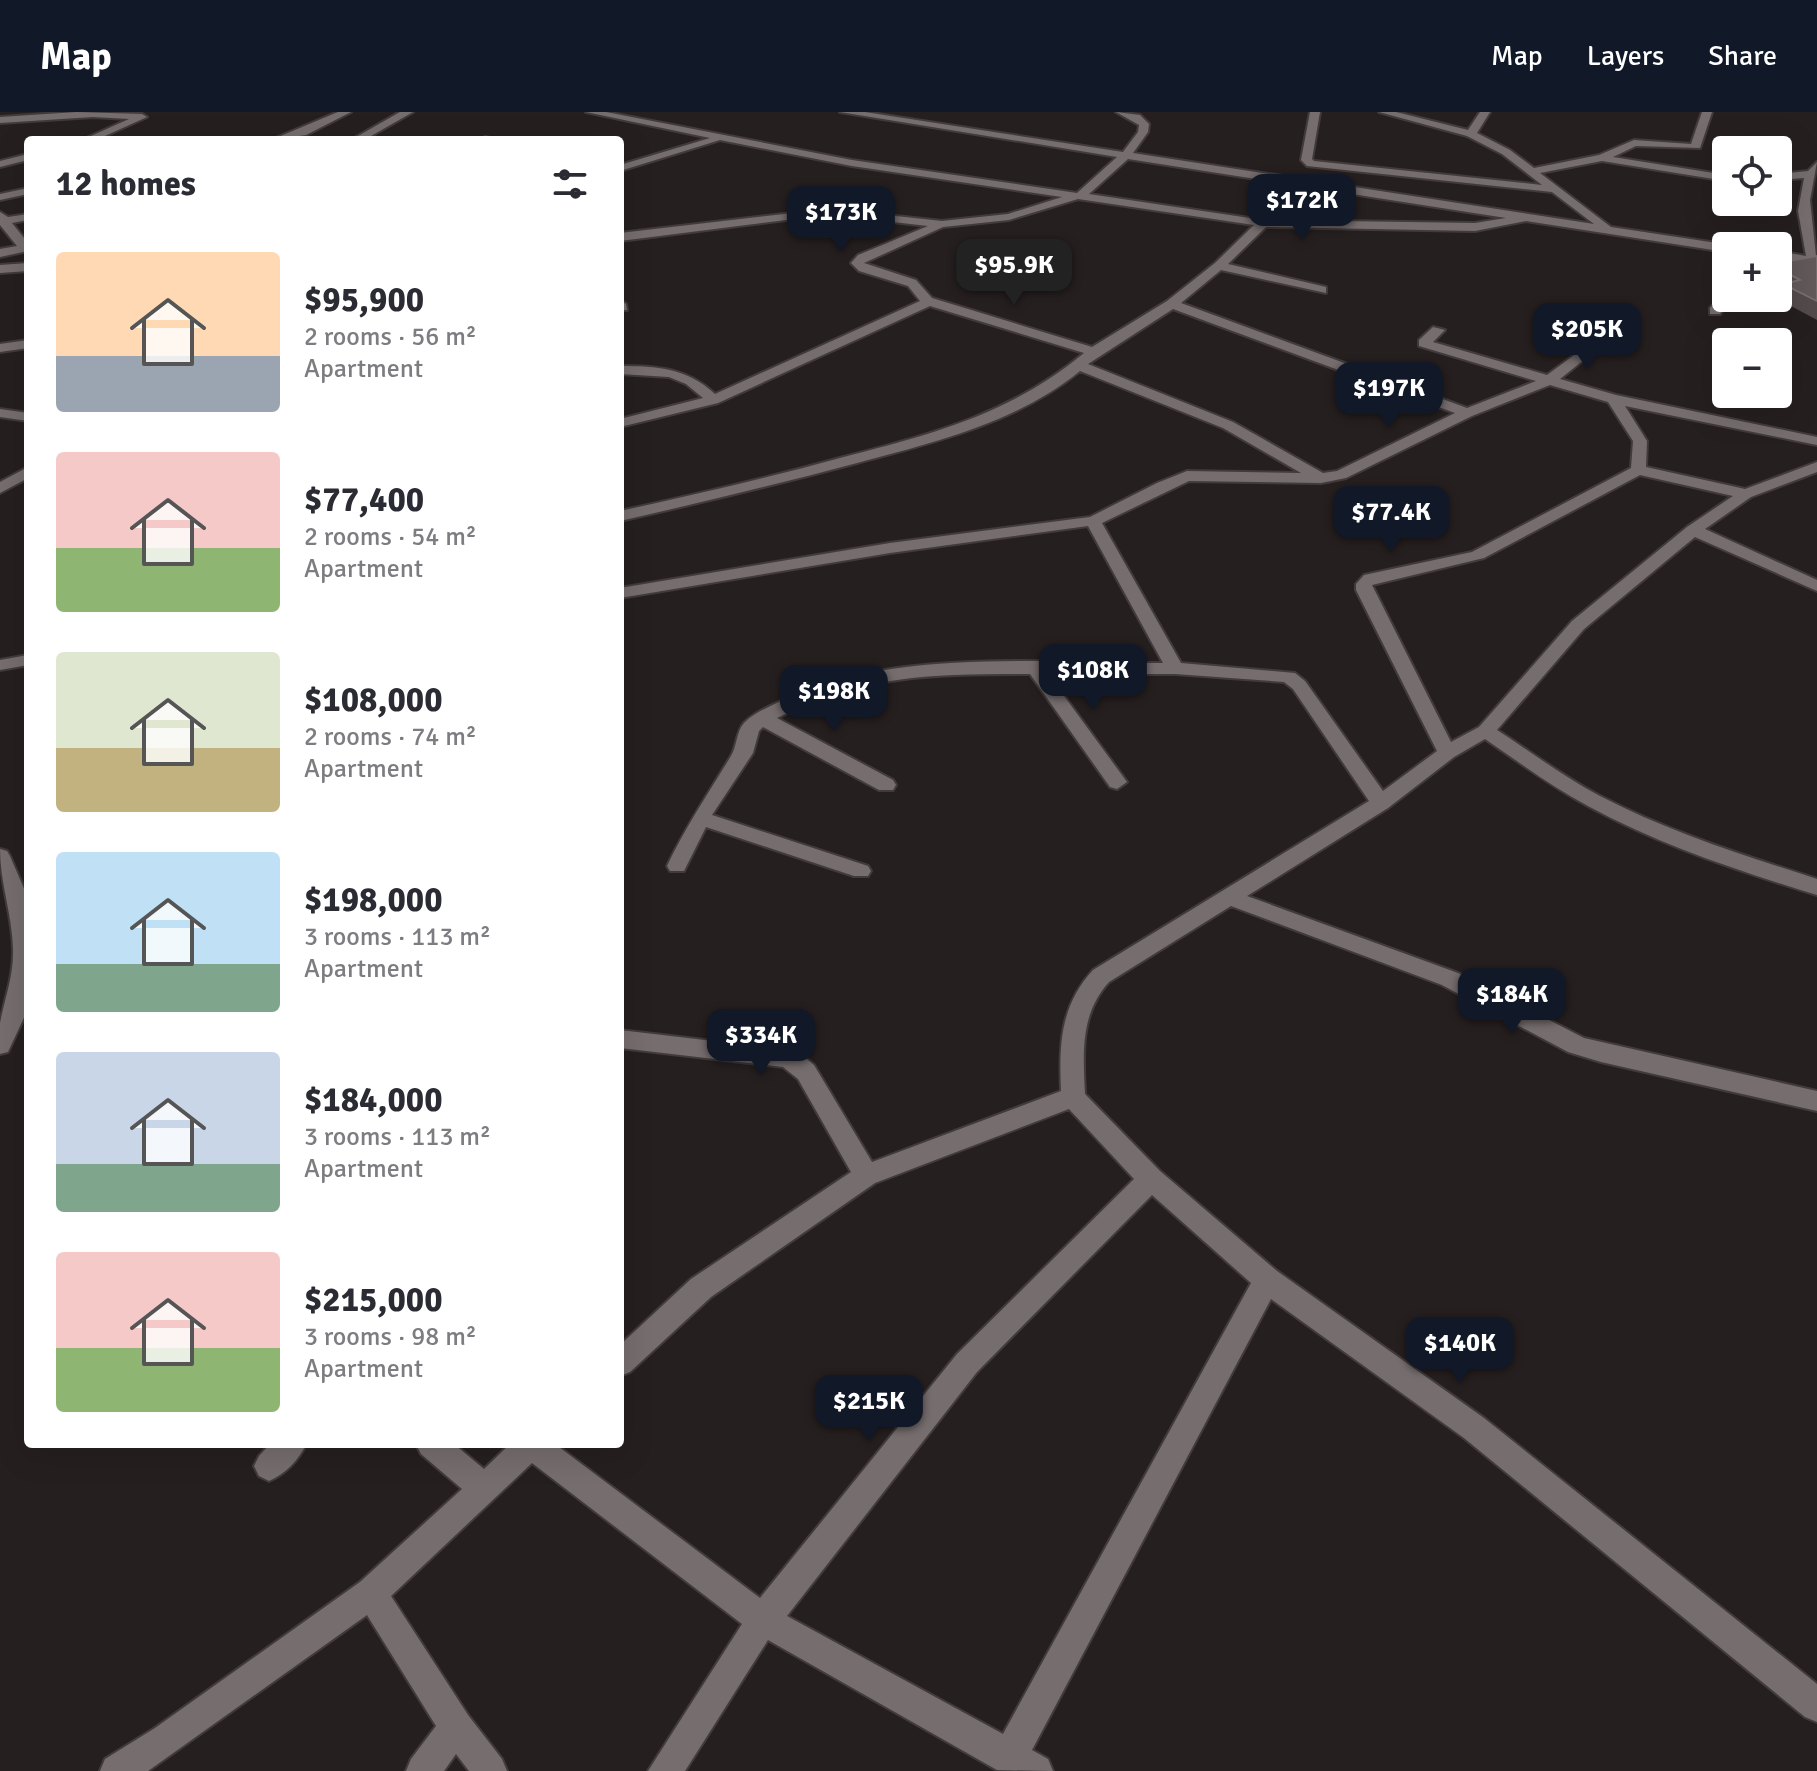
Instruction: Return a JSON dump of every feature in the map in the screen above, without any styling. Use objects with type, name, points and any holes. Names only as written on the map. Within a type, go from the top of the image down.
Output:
[{"type":"street","points":[[97,136],[153,112]]},
{"type":"street","points":[[291,136],[346,112]]},
{"type":"street","points":[[363,136],[408,112]]},
{"type":"street","points":[[591,112],[852,163],[1263,223],[1475,227],[1522,218]]},
{"type":"street","points":[[845,112],[1712,246]]},
{"type":"street","points":[[929,124],[944,112]]},
{"type":"street","points":[[624,237],[810,214],[849,214],[942,224],[1009,217],[1081,195],[1127,154],[1143,132],[1144,124],[1136,117],[1121,112]]},
{"type":"street","points":[[1315,112],[1306,160],[1311,164],[1552,189]]},
{"type":"street","points":[[1384,112],[1471,134],[1506,152],[1609,230]]},
{"type":"street","points":[[1471,134],[1485,112]]},
{"type":"street","points":[[1533,171],[1602,158],[1634,143],[1696,146],[1707,112]]},
{"type":"street","points":[[0,120],[90,113],[142,117]]},
{"type":"street","points":[[16,131],[90,113]]},
{"type":"street","points":[[624,167],[717,139]]},
{"type":"street","points":[[0,164],[24,158]]},
{"type":"street","points":[[1602,158],[1712,176]]},
{"type":"street","points":[[1792,174],[1814,170]]},
{"type":"street","points":[[1792,257],[1815,260],[1802,198],[1814,170]]},
{"type":"street","points":[[0,197],[24,192]]},
{"type":"street","points":[[2,220],[24,217]]},
{"type":"street","points":[[2,220],[24,244]]},
{"type":"street","points":[[624,515],[743,489],[941,436],[1003,412],[1055,384],[1094,352],[1172,304],[1219,266],[1263,223]]},
{"type":"street","points":[[942,224],[862,258],[857,263],[863,268],[912,283],[928,302],[1094,352]]},
{"type":"street","points":[[0,253],[24,248]]},
{"type":"street","points":[[1219,266],[1322,290]]},
{"type":"street","points":[[0,269],[24,267]]},
{"type":"street","points":[[624,422],[713,400],[928,302]]},
{"type":"street","points":[[1172,304],[1467,413]]},
{"type":"street","points":[[1438,330],[1424,343],[1613,399],[1817,441]]},
{"type":"street","points":[[624,592],[890,548],[1093,521],[1117,514],[1169,481],[1187,476],[1321,478],[1341,475],[1467,413],[1550,380],[1596,343]]},
{"type":"street","points":[[0,348],[24,345]]},
{"type":"street","points":[[1078,365],[1228,425],[1321,478]]},
{"type":"street","points":[[624,370],[681,375],[693,380],[713,400]]},
{"type":"street","points":[[1447,753],[1364,590],[1364,584],[1370,579],[1458,562],[1478,555],[1638,470],[1645,455],[1643,442],[1613,399]]},
{"type":"street","points":[[0,413],[24,416]]},
{"type":"street","points":[[1817,467],[1746,494],[1693,530],[1578,625],[1486,731],[1447,753],[1381,803],[1101,976],[1084,996],[1072,1056],[1073,1097],[1151,1179],[1267,1280],[1474,1428],[1817,1705]]},
{"type":"street","points":[[1638,470],[1746,494]]},
{"type":"street","points":[[0,488],[24,474]]},
{"type":"street","points":[[1093,521],[1175,668]]},
{"type":"street","points":[[1693,530],[1817,586]]},
{"type":"street","points":[[0,665],[24,661]]},
{"type":"street","points":[[1034,667],[1117,782]]},
{"type":"street","points":[[677,866],[700,818],[743,753],[750,728],[762,718],[806,696],[862,680],[926,669],[1175,668],[1274,674],[1295,680],[1381,803]]},
{"type":"street","points":[[762,718],[886,785]]},
{"type":"street","points":[[1486,731],[1564,783],[1636,822],[1817,887]]},
{"type":"street","points":[[700,818],[861,871]]},
{"type":"street","points":[[0,856],[10,871],[23,937],[24,981],[0,1045]]},
{"type":"street","points":[[1229,897],[1450,979],[1589,1049],[1817,1101]]},
{"type":"street","points":[[624,1039],[789,1058],[806,1072],[866,1175]]},
{"type":"street","points":[[624,1359],[701,1288],[866,1175],[1073,1097]]},
{"type":"street","points":[[665,1771],[763,1620],[967,1363],[1151,1179]]},
{"type":"street","points":[[537,1448],[763,1620],[1023,1764],[1267,1280]]},
{"type":"street","points":[[269,1466],[287,1448]]},
{"type":"street","points":[[436,1448],[484,1488]]},
{"type":"street","points":[[117,1771],[167,1740],[371,1593],[528,1448]]},
{"type":"street","points":[[371,1593],[456,1727],[490,1771]]},
{"type":"street","points":[[423,1771],[456,1727]]},
{"type":"building","points":[[1817,256],[1817,301],[1792,288],[1792,282],[1800,280],[1792,276],[1792,260]]}]
